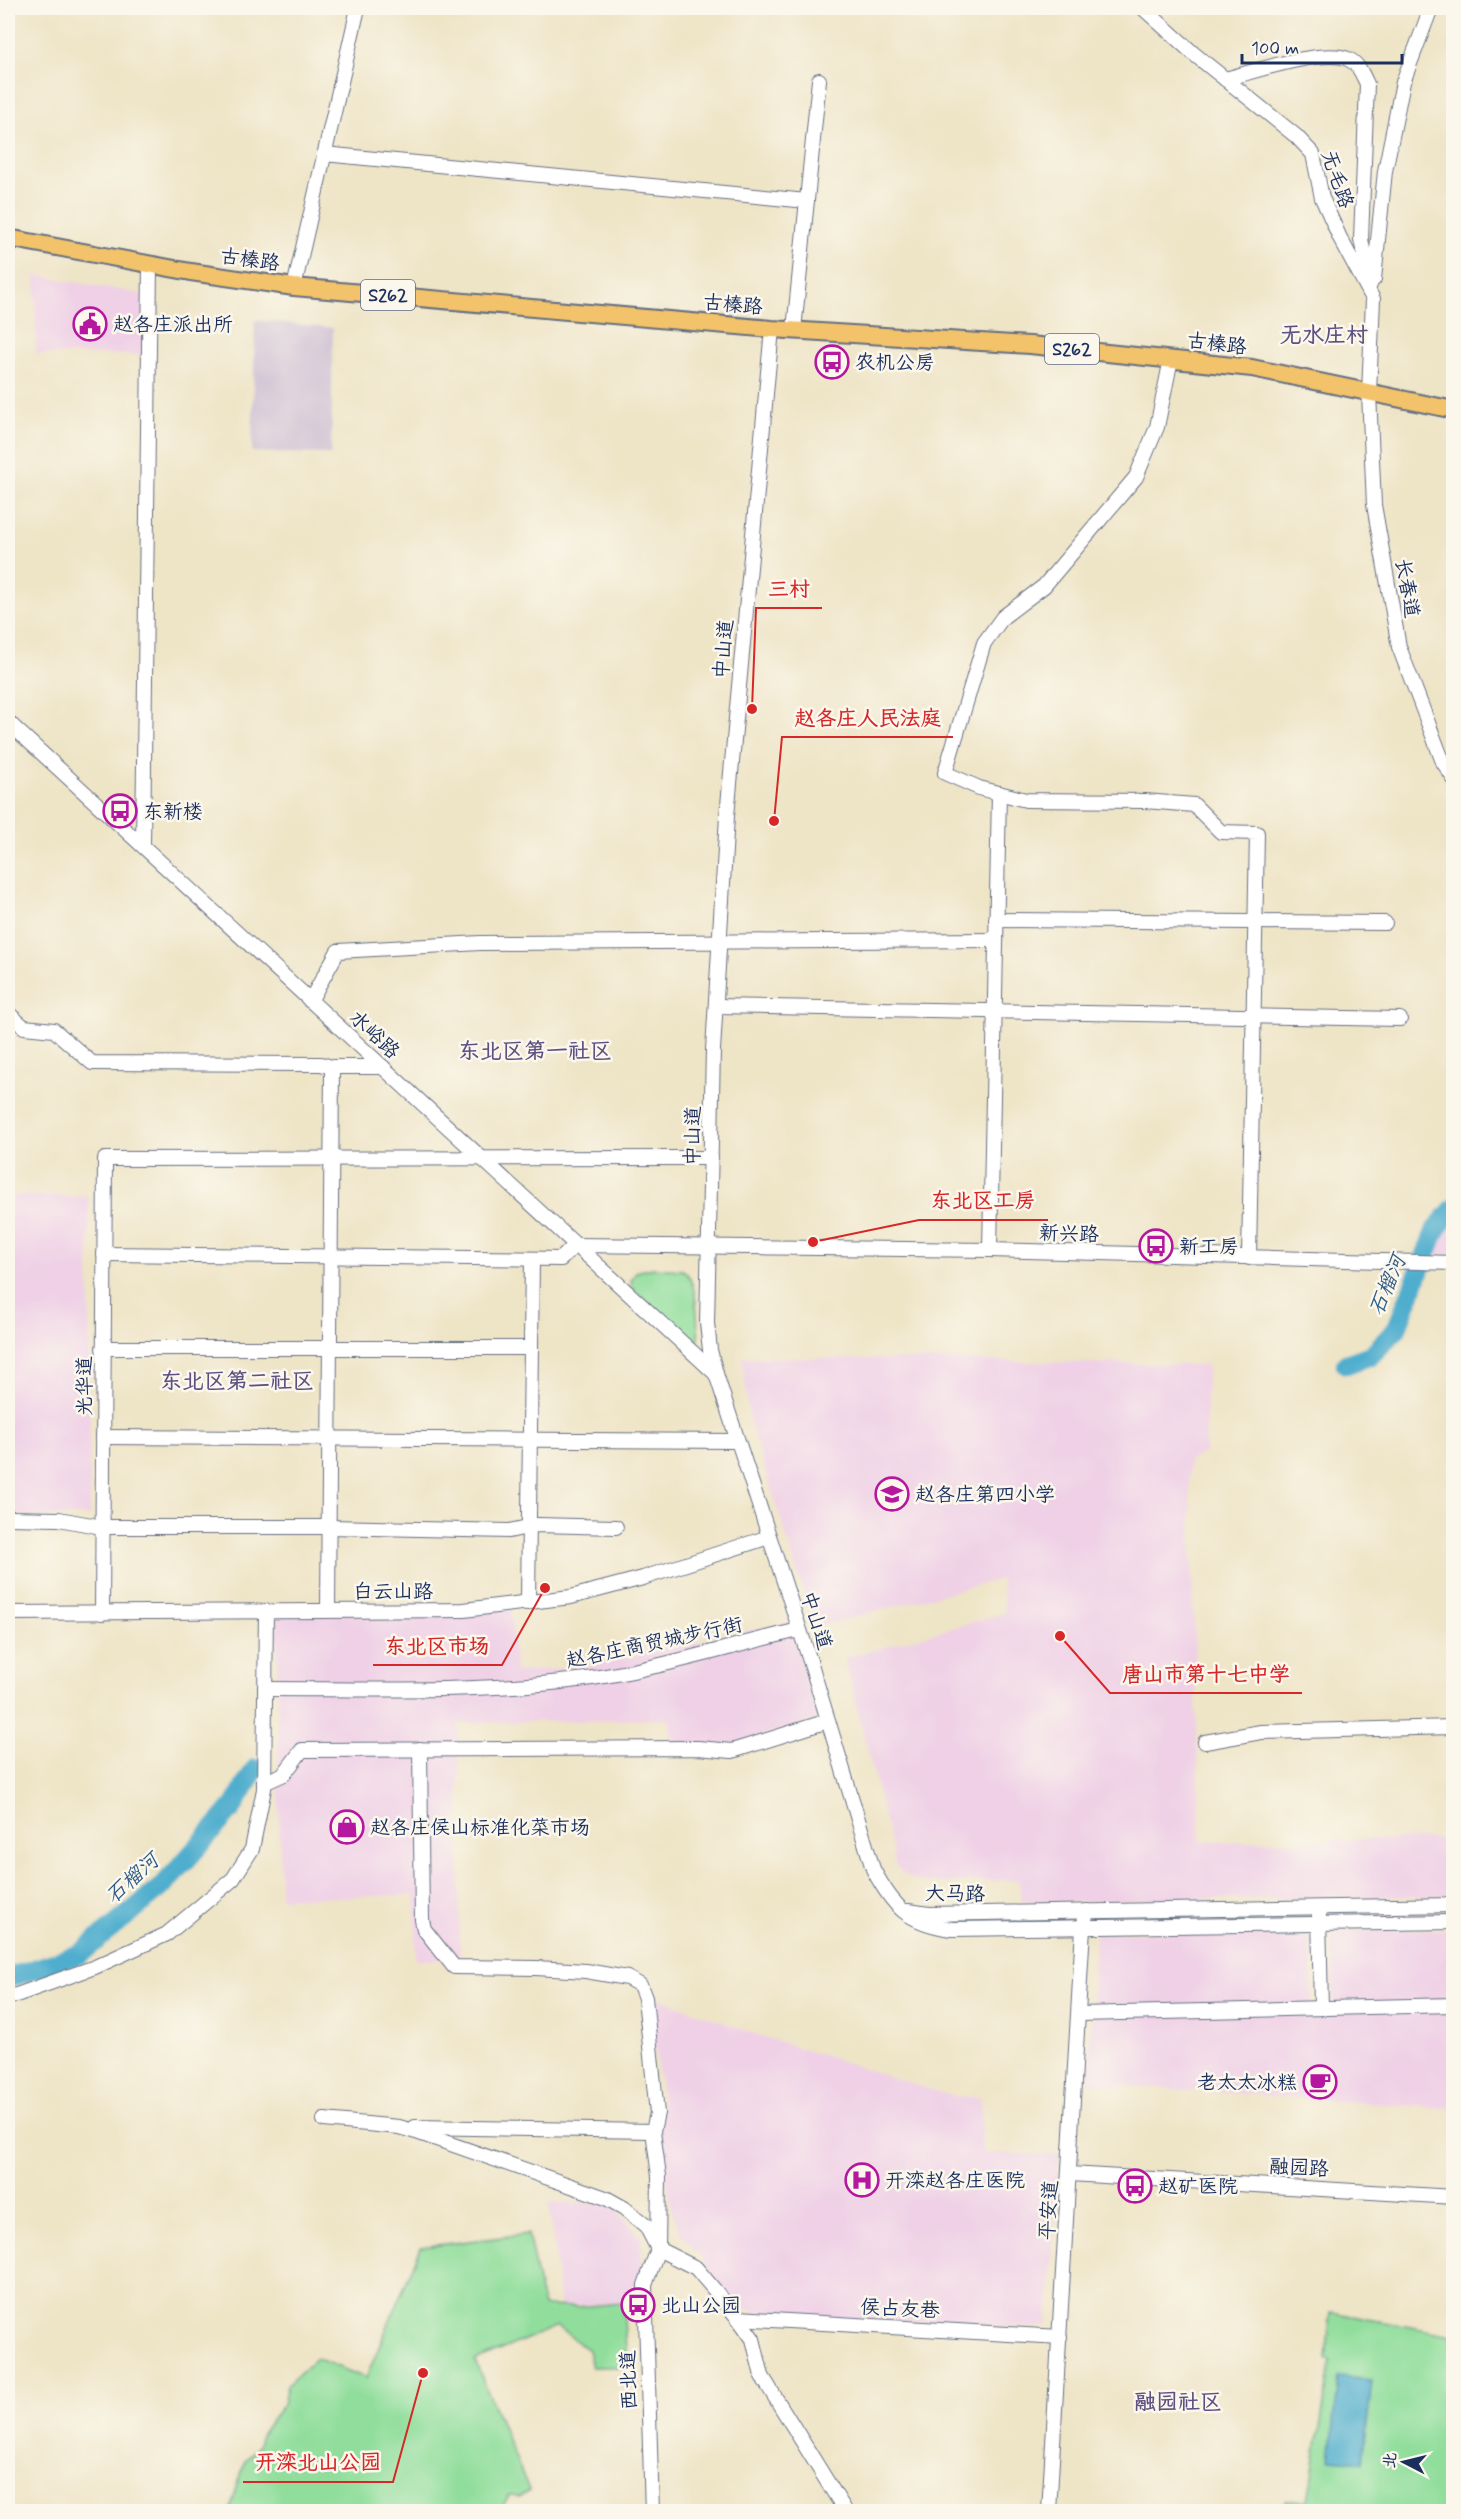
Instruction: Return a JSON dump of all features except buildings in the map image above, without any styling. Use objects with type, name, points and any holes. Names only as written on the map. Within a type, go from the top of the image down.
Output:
[{"type":"main road","name":"古榛路","points":[[8,238],[150,265],[294,287],[772,329],[1030,345],[1171,359],[1252,369],[1454,410]]},
{"type":"street","points":[[294,287],[358,8]]},
{"type":"street","name":"无毛路","points":[[1143,8],[1225,80],[1296,136],[1313,154],[1322,198],[1340,238],[1373,299]]},
{"type":"street","points":[[1369,393],[1373,299],[1385,171],[1403,82],[1431,8]]},
{"type":"street","points":[[1225,80],[1311,58],[1332,55],[1348,59],[1358,67],[1367,84],[1361,239],[1373,299]]},
{"type":"street","points":[[794,330],[819,80]]},
{"type":"street","points":[[324,154],[807,201]]},
{"type":"street","points":[[142,846],[150,265]]},
{"type":"street","name":"中山道","points":[[772,329],[727,816],[716,1006],[707,1323],[716,1374],[828,1721],[873,1869],[888,1897],[903,1910]]},
{"type":"street","points":[[1171,359],[1156,427],[1136,477],[1044,586],[1003,617],[984,643],[945,773],[980,788],[1026,800],[1144,801],[1194,805],[1221,832],[1257,833],[1249,1258]]},
{"type":"street","name":"长春道","points":[[1369,393],[1374,505],[1399,646],[1443,762],[1454,779]]},
{"type":"street","name":"水峪路","points":[[8,722],[716,1374]]},
{"type":"street","points":[[990,1250],[999,793]]},
{"type":"street","points":[[996,920],[1385,923]]},
{"type":"street","points":[[310,1000],[339,951],[480,944],[996,940]]},
{"type":"street","points":[[716,1006],[1400,1019]]},
{"type":"street","points":[[8,1013],[24,1027],[54,1030],[92,1063],[321,1064],[383,1067]]},
{"type":"street","points":[[328,1610],[332,1066]]},
{"type":"street","points":[[331,1159],[711,1158]]},
{"type":"street","name":"光华道","points":[[102,1612],[105,1159],[331,1159]]},
{"type":"street","points":[[104,1254],[561,1259],[575,1245]]},
{"type":"street","name":"新兴路","points":[[575,1245],[990,1250],[1414,1264],[1454,1263]]},
{"type":"street","points":[[528,1603],[532,1259]]},
{"type":"street","points":[[103,1348],[531,1348]]},
{"type":"street","points":[[103,1437],[737,1442]]},
{"type":"street","points":[[8,1518],[59,1519],[102,1527],[329,1527],[509,1531],[529,1527],[616,1527]]},
{"type":"street","name":"白云山路","points":[[8,1613],[464,1610],[571,1597],[643,1578],[769,1537]]},
{"type":"street","points":[[8,1998],[95,1967],[167,1934],[233,1879],[252,1849],[264,1783],[266,1611]]},
{"type":"street","name":"赵各庄商贸城步行街","points":[[265,1689],[441,1690],[578,1680],[631,1671],[799,1630]]},
{"type":"street","points":[[264,1783],[284,1774],[302,1750],[698,1748],[732,1750],[828,1721]]},
{"type":"street","points":[[1205,1742],[1261,1732],[1454,1727]]},
{"type":"street","name":"西北道","points":[[420,1749],[422,1920],[424,1929],[454,1967],[586,1971],[627,1978],[640,1985],[645,1998],[657,2113],[653,2131],[659,2176],[658,2249],[645,2285],[652,2511]]},
{"type":"street","name":"大马路","points":[[903,1910],[928,1914],[1454,1905]]},
{"type":"street","points":[[1319,1907],[1321,2008]]},
{"type":"street","name":"大马路","points":[[903,1910],[915,1919],[933,1926],[952,1929],[1454,1922]]},
{"type":"street","name":"平安道","points":[[1049,2511],[1083,1928],[1087,1911]]},
{"type":"street","points":[[1079,2014],[1454,2005]]},
{"type":"street","points":[[324,2120],[399,2127],[653,2131]]},
{"type":"street","points":[[399,2127],[606,2198],[624,2208],[646,2226],[658,2249],[696,2268],[753,2339],[762,2376],[846,2511]]},
{"type":"street","name":"融园路","points":[[1070,2174],[1454,2197]]},
{"type":"street","name":"侯占友巷","points":[[738,2318],[1060,2337]]},
{"type":"shaded area","name":"赵各庄派出所","points":[[35,275],[146,295],[145,355],[36,354]]},
{"type":"shaded area","points":[[255,320],[333,328],[331,454],[252,452]]},
{"type":"shaded area","points":[[18,1195],[89,1197],[90,1516],[8,1516],[8,1200]]},
{"type":"shaded area","points":[[1453,1217],[1453,1254],[1436,1254],[1439,1240]]},
{"type":"shaded area","points":[[742,1357],[1207,1365],[1205,1452],[1189,1461],[1200,1842],[1453,1838],[1453,1896],[1022,1902],[1018,1880],[929,1883],[914,1880],[903,1874],[896,1866],[845,1658],[1005,1613],[1001,1579],[815,1627],[750,1423]]},
{"type":"shaded area","points":[[511,1609],[515,1672],[585,1667],[789,1622],[818,1718],[729,1748],[671,1746],[670,1719],[458,1723],[460,1960],[416,1960],[415,1895],[280,1898],[277,1613]]},
{"type":"shaded area","points":[[1453,1929],[1453,2109],[1088,2083],[1095,1933],[1300,1930],[1311,1942],[1312,2008],[1333,2007],[1332,1931]]},
{"type":"shaded area","name":"开滦赵各庄医院","points":[[653,1996],[755,2034],[951,2096],[981,2097],[982,2153],[1059,2155],[1048,2324],[1036,2328],[761,2314],[735,2306],[701,2257],[680,2232],[670,2204],[660,2139],[663,2109],[649,2002]]},
{"type":"shaded area","points":[[549,2202],[605,2203],[619,2212],[641,2238],[643,2301],[560,2306]]},
{"type":"green space","points":[[652,1268],[683,1270],[688,1275],[696,1302],[699,1338],[697,1342],[689,1341],[632,1288],[631,1281],[636,1272]]},
{"type":"green space","points":[[528,2234],[543,2306],[577,2307],[623,2303],[627,2367],[592,2367],[588,2350],[557,2326],[475,2361],[529,2490],[520,2497],[508,2496],[500,2511],[230,2511],[245,2461],[258,2446],[261,2435],[283,2404],[287,2385],[316,2358],[366,2378],[421,2247]]},
{"type":"green space","points":[[1331,2312],[1453,2335],[1454,2474],[1450,2511],[1286,2511],[1286,2501],[1308,2500],[1331,2361],[1326,2359]]},
{"type":"water","points":[[1339,2377],[1372,2380],[1363,2462],[1330,2459]]},
{"type":"waterway","name":"石榴河","points":[[1346,1364],[1371,1355],[1396,1330],[1436,1229],[1454,1208]]},
{"type":"waterway","name":"石榴河","points":[[8,1978],[80,1954],[164,1885],[233,1807],[255,1769]]},
{"type":"place","name":"赵各庄派出所","points":[[90,324]]},
{"type":"place","name":"农机公房","points":[[832,362]]},
{"type":"place","name":"三村","points":[[752,709]]},
{"type":"place","name":"东新楼","points":[[120,811]]},
{"type":"place","name":"赵各庄人民法庭","points":[[774,821]]},
{"type":"place","name":"东北区工房","points":[[813,1242]]},
{"type":"place","name":"新工房","points":[[1156,1246]]},
{"type":"place","name":"赵各庄第四小学","points":[[892,1494]]},
{"type":"place","name":"东北区市场","points":[[545,1588]]},
{"type":"place","name":"唐山市第十七中学","points":[[1060,1636]]},
{"type":"place","name":"赵各庄侯山标准化菜市场","points":[[347,1827]]},
{"type":"place","name":"老太太冰糕","points":[[1320,2082]]},
{"type":"place","name":"开滦赵各庄医院","points":[[862,2180]]},
{"type":"place","name":"赵矿医院","points":[[1135,2186]]},
{"type":"place","name":"北山公园","points":[[638,2305]]},
{"type":"place","name":"开滦北山公园","points":[[423,2373]]},
{"type":"district","name":"无水庄村","points":[[1324,334]]},
{"type":"district","name":"东北区第一社区","points":[[535,1050]]},
{"type":"district","name":"东北区第二社区","points":[[237,1380]]},
{"type":"district","name":"融园社区","points":[[1178,2401]]}]
